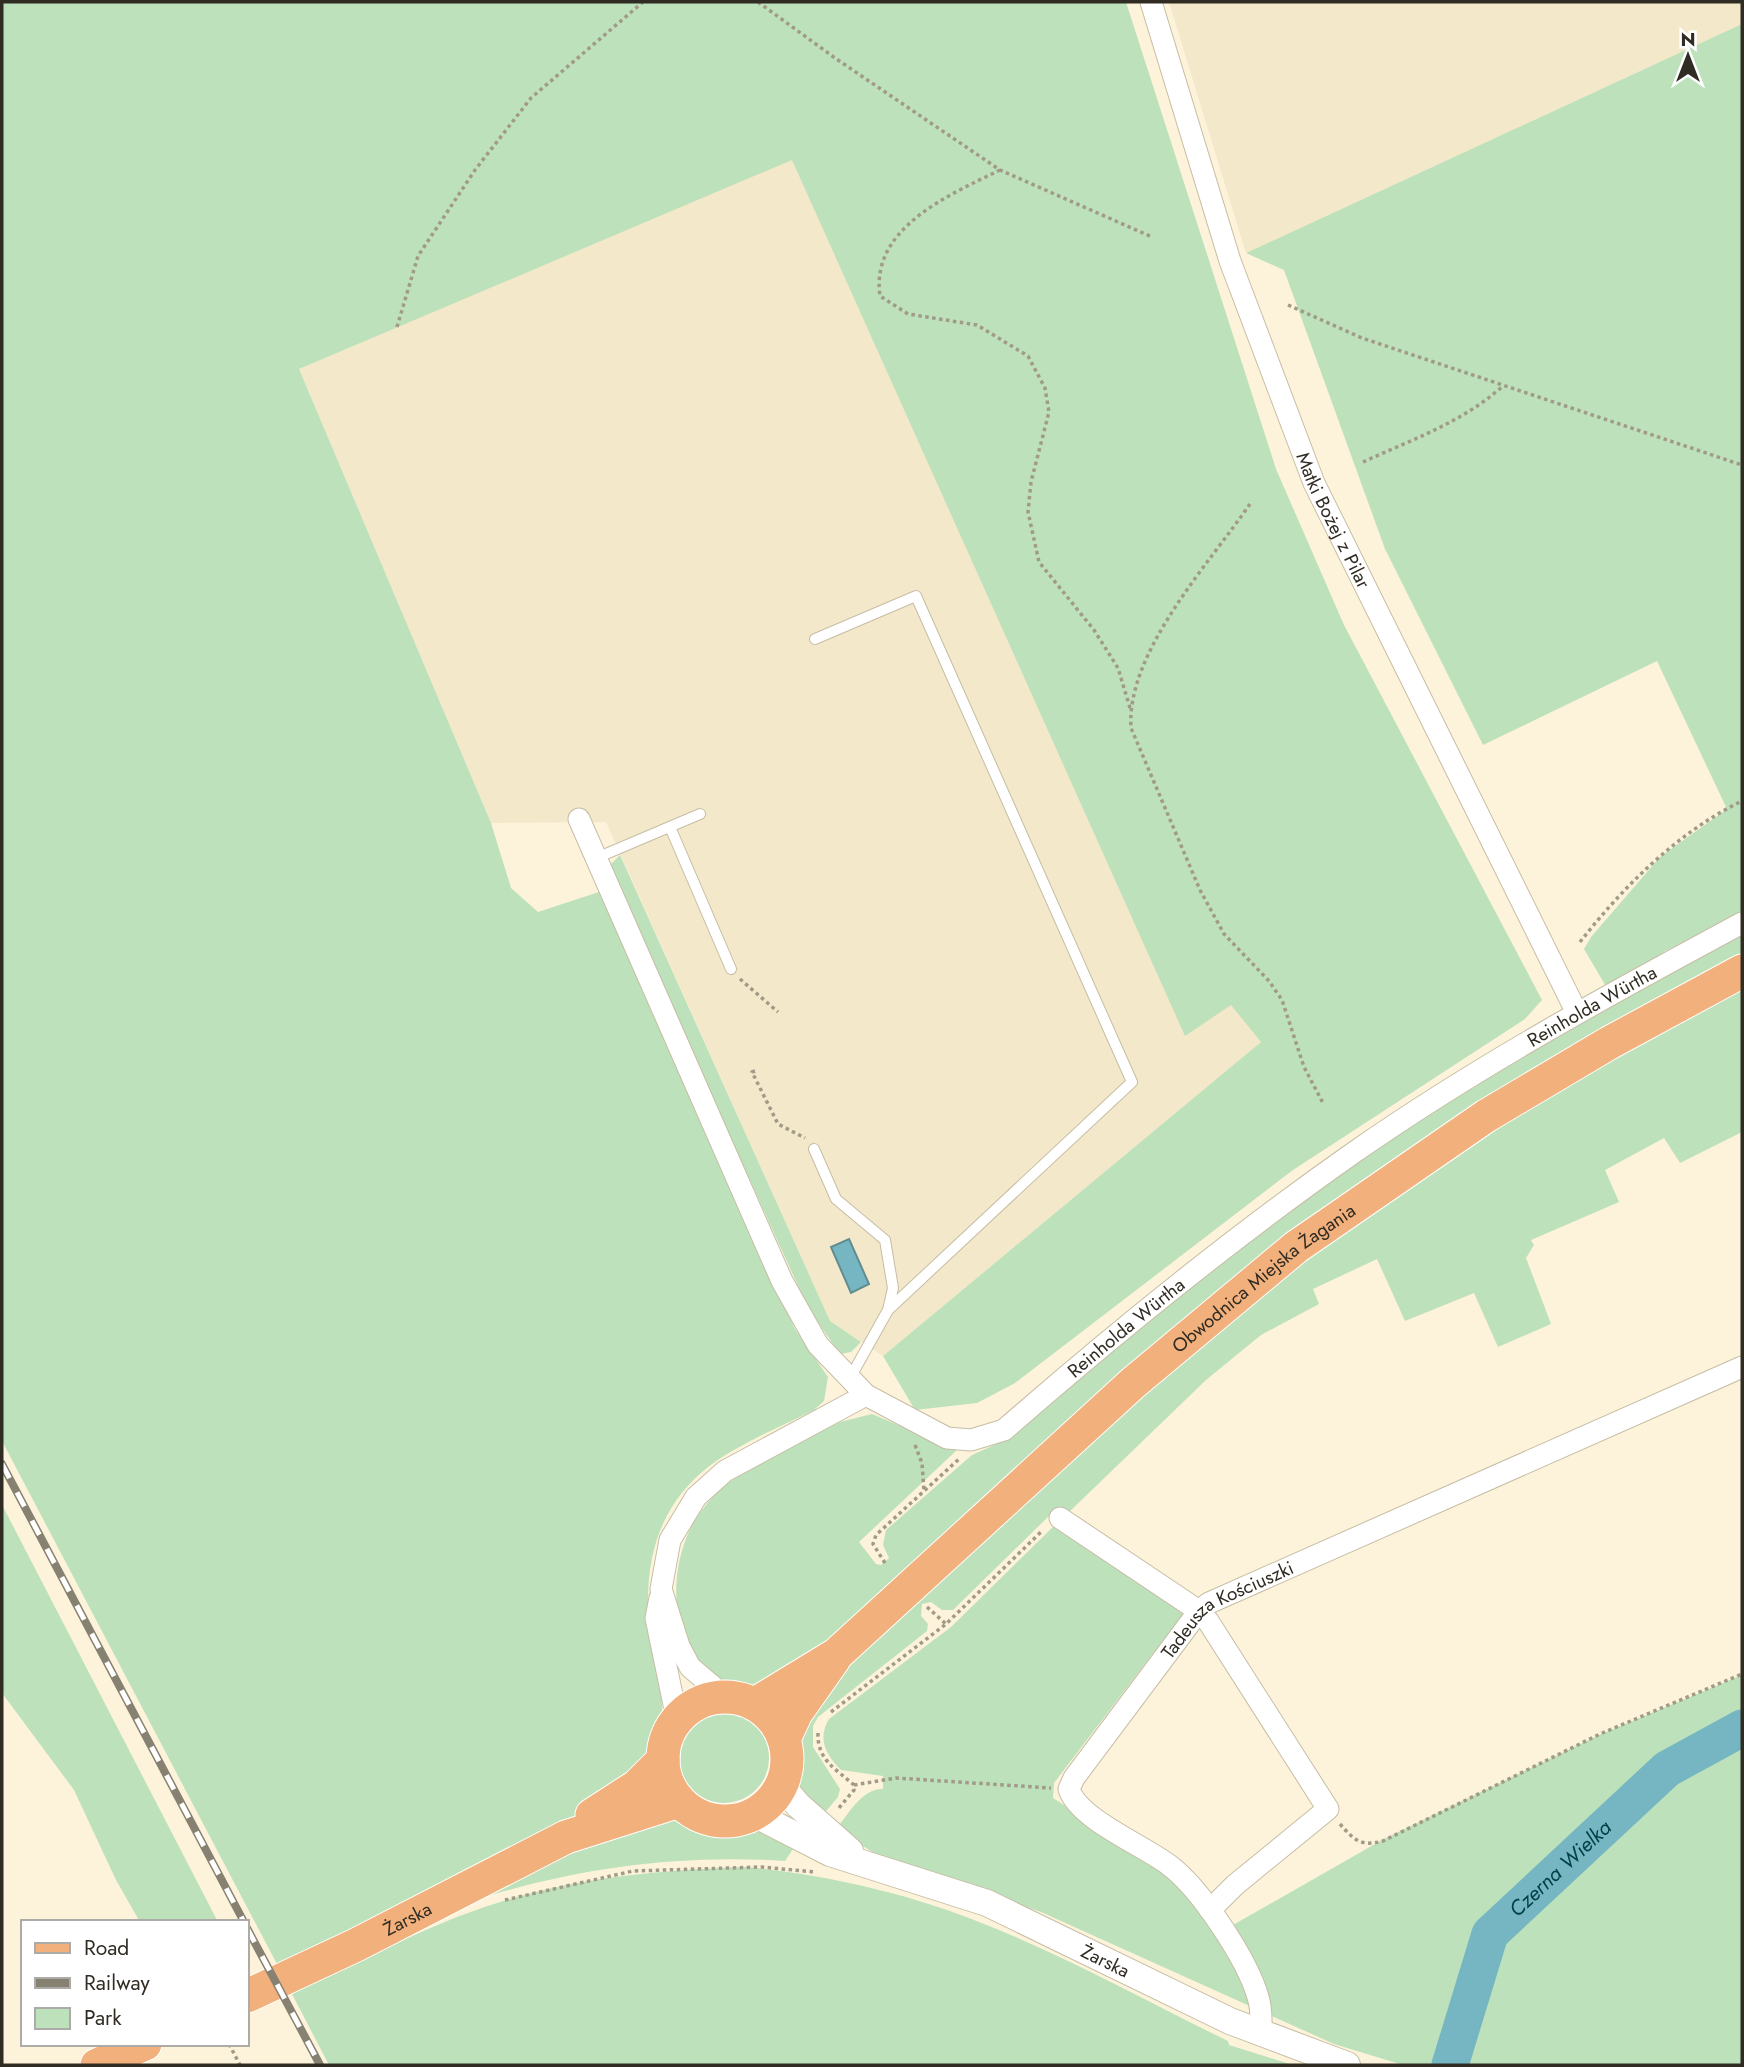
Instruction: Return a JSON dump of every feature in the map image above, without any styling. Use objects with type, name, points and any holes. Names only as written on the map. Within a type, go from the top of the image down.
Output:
[{"type":"main road","name":"Obwodnica Miejska Żagania","points":[[739,1700],[837,1654],[1133,1383],[1296,1247],[1486,1116],[1609,1043],[1742,971]]},
{"type":"main road","name":"Obwodnica Miejska Żagania","points":[[784,1738],[796,1713],[823,1680],[837,1654]]},
{"type":"main road","points":[[739,1700],[773,1718],[784,1738],[788,1762],[782,1785],[775,1797],[754,1814],[739,1819],[715,1820],[692,1812],[679,1801],[665,1775],[663,1760],[666,1738],[677,1720],[698,1703],[739,1700]]},
{"type":"main road","name":"Żarska","points":[[566,1837],[591,1816],[637,1786],[663,1760]]},
{"type":"main road","name":"Żarska","points":[[248,1996],[356,1945],[566,1837],[679,1801]]},
{"type":"main road","points":[[97,2065],[140,2046]]},
{"type":"street","name":"Matki Bożej z Pilar","points":[[1151,2],[1230,261],[1314,483],[1577,1013]]},
{"type":"street","points":[[579,819],[594,859],[782,1281],[818,1345],[866,1395],[947,1438],[983,1439]]},
{"type":"street","name":"Reinholda Würtha","points":[[983,1439],[1004,1430],[1245,1235],[1355,1152],[1577,1013],[1742,923]]},
{"type":"street","name":"Tadeusza Kościuszki","points":[[1069,1789],[1199,1611],[1221,1595],[1742,1367]]},
{"type":"street","points":[[677,1720],[656,1618],[670,1540],[696,1497],[746,1457],[866,1395]]},
{"type":"street","points":[[1060,1518],[1199,1611],[1328,1809],[1235,1885],[1210,1910]]},
{"type":"street","points":[[661,1589],[679,1646],[690,1668],[739,1700]]},
{"type":"street","name":"Żarska","points":[[782,1785],[798,1805],[861,1863]]},
{"type":"street","points":[[1069,1789],[1072,1799],[1086,1813],[1172,1867],[1210,1910],[1257,1994],[1261,2034]]},
{"type":"street","name":"Żarska","points":[[754,1814],[830,1853],[987,1903],[1261,2034],[1347,2065]]},
{"type":"lane","points":[[815,639],[916,596],[1132,1082],[888,1310]]},
{"type":"lane","points":[[594,859],[700,814]]},
{"type":"lane","points":[[670,827],[731,969]]},
{"type":"lane","points":[[814,1149],[836,1199],[885,1240],[893,1288],[888,1310],[850,1378]]},
{"type":"path","points":[[397,327],[418,256],[475,170],[531,98],[643,2]]},
{"type":"path","points":[[758,2],[1000,170],[1152,237]]},
{"type":"path","points":[[1000,170],[952,193],[918,217],[887,246],[877,277],[880,296],[908,314],[977,325],[1028,356],[1045,387],[1049,412],[1031,482],[1028,512],[1039,562],[1094,629],[1118,668],[1130,708],[1131,728],[1200,890],[1224,934],[1269,981],[1282,1000],[1304,1067],[1324,1105]]},
{"type":"path","points":[[1288,305],[1362,338],[1742,465]]},
{"type":"path","points":[[1363,462],[1449,423],[1486,401],[1503,386]]},
{"type":"path","points":[[1130,708],[1136,679],[1158,634],[1250,504]]},
{"type":"path","points":[[1580,942],[1606,909],[1663,854],[1717,814],[1742,801]]},
{"type":"path","points":[[731,969],[778,1012]]},
{"type":"path","points":[[755,1071],[752,1072],[778,1124],[806,1138],[814,1149]]},
{"type":"path","points":[[904,1415],[922,1463],[924,1491]]},
{"type":"path","points":[[885,1563],[874,1549],[873,1540],[983,1439]]},
{"type":"path","points":[[828,1714],[946,1624],[1055,1517],[1060,1518]]},
{"type":"path","points":[[925,1605],[946,1624]]},
{"type":"path","points":[[1328,1809],[1354,1840],[1367,1845],[1383,1841],[1601,1734],[1742,1674]]},
{"type":"path","points":[[821,1724],[818,1742],[821,1752],[832,1768],[854,1785],[896,1778],[1069,1789]]},
{"type":"path","points":[[834,1815],[855,1790],[854,1785]]},
{"type":"path","points":[[494,1905],[633,1871],[761,1867],[818,1873]]},
{"type":"path","points":[[230,2046],[240,2065]]},
{"type":"shaded area","points":[[1169,2],[1742,2],[1742,24],[1246,253]]},
{"type":"shaded area","points":[[792,159],[1185,1035],[1231,1004],[1261,1042],[883,1356],[830,1321],[606,822],[491,823],[299,369]]},
{"type":"green space","points":[[2,2],[1126,2],[1276,469],[1344,625],[1542,1000],[1525,1019],[1293,1170],[1015,1383],[977,1403],[915,1410],[883,1356],[1261,1042],[1231,1005],[1185,1036],[792,160],[299,369],[491,823],[511,888],[538,912],[599,892],[795,1329],[828,1377],[824,1401],[814,1410],[734,1450],[706,1469],[684,1490],[668,1514],[657,1540],[650,1568],[648,1598],[662,1719],[652,1753],[638,1769],[570,1819],[278,1966],[2,1441]]},
{"type":"green space","points":[[1742,24],[1742,915],[1665,951],[1640,971],[1607,988],[1584,949],[1591,937],[1660,857],[1727,809],[1657,661],[1483,745],[1385,549],[1284,270],[1246,253]]},
{"type":"green space","points":[[620,855],[830,1321],[861,1342],[851,1352],[840,1354],[808,1308],[608,867]]},
{"type":"green space","points":[[1742,930],[1742,958],[1487,1102],[790,1675],[765,1690],[741,1690],[711,1676],[694,1658],[683,1635],[677,1609],[681,1556],[689,1531],[702,1510],[731,1481],[766,1459],[840,1422],[872,1414],[957,1450],[859,1542],[876,1564],[881,1565],[889,1558],[883,1545],[886,1530],[972,1455],[1003,1441],[1310,1192],[1469,1086]]},
{"type":"green space","points":[[1742,982],[1742,1132],[1680,1163],[1664,1138],[1605,1170],[1619,1202],[1531,1240],[1534,1245],[1526,1258],[1551,1324],[1498,1347],[1474,1293],[1405,1321],[1377,1259],[1313,1289],[1319,1304],[1261,1335],[1206,1380],[1067,1514],[1052,1513],[953,1610],[942,1610],[931,1602],[922,1604],[921,1616],[928,1624],[927,1631],[818,1717],[813,1726],[813,1747],[840,1789],[838,1797],[821,1817],[795,1783],[792,1763],[796,1742],[820,1699],[883,1629],[1238,1308],[1449,1154]]},
{"type":"green space","points":[[2,1505],[217,1920],[139,1920],[116,1880],[74,1790],[2,1693]]},
{"type":"green space","points":[[1056,1524],[1133,1575],[1183,1614],[1054,1783],[1053,1798],[1151,1861],[1226,1929],[1382,1840],[1599,1735],[1742,1675],[1742,2065],[1403,2065],[1334,2044],[1041,1912],[874,1853],[836,1829],[862,1798],[875,1790],[883,1789],[883,1776],[841,1770],[827,1753],[825,1746],[825,1726],[829,1719],[951,1627]]},
{"type":"green space","points":[[724,1713],[741,1717],[756,1726],[765,1741],[769,1758],[765,1775],[756,1790],[741,1799],[724,1803],[707,1799],[692,1790],[683,1775],[679,1758],[683,1741],[692,1726],[707,1717]]},
{"type":"green space","points":[[680,1815],[698,1825],[718,1830],[753,1825],[797,1843],[785,1861],[709,1859],[633,1865],[558,1878],[485,1897],[579,1842]]},
{"type":"green space","points":[[746,1867],[859,1885],[942,1908],[1002,1931],[1067,1961],[1228,2041],[1229,2045],[1293,2065],[329,2065],[292,1994],[445,1922],[528,1894],[620,1876]]},
{"type":"water","points":[[849,1239],[869,1284],[851,1293],[831,1247]]},
{"type":"waterway","name":"Czerna Wielka","points":[[1450,2065],[1490,1934],[1667,1769],[1742,1728]]},
{"type":"railway","points":[[2,1464],[243,1920]]},
{"type":"railway","points":[[248,1930],[320,2065]]}]
